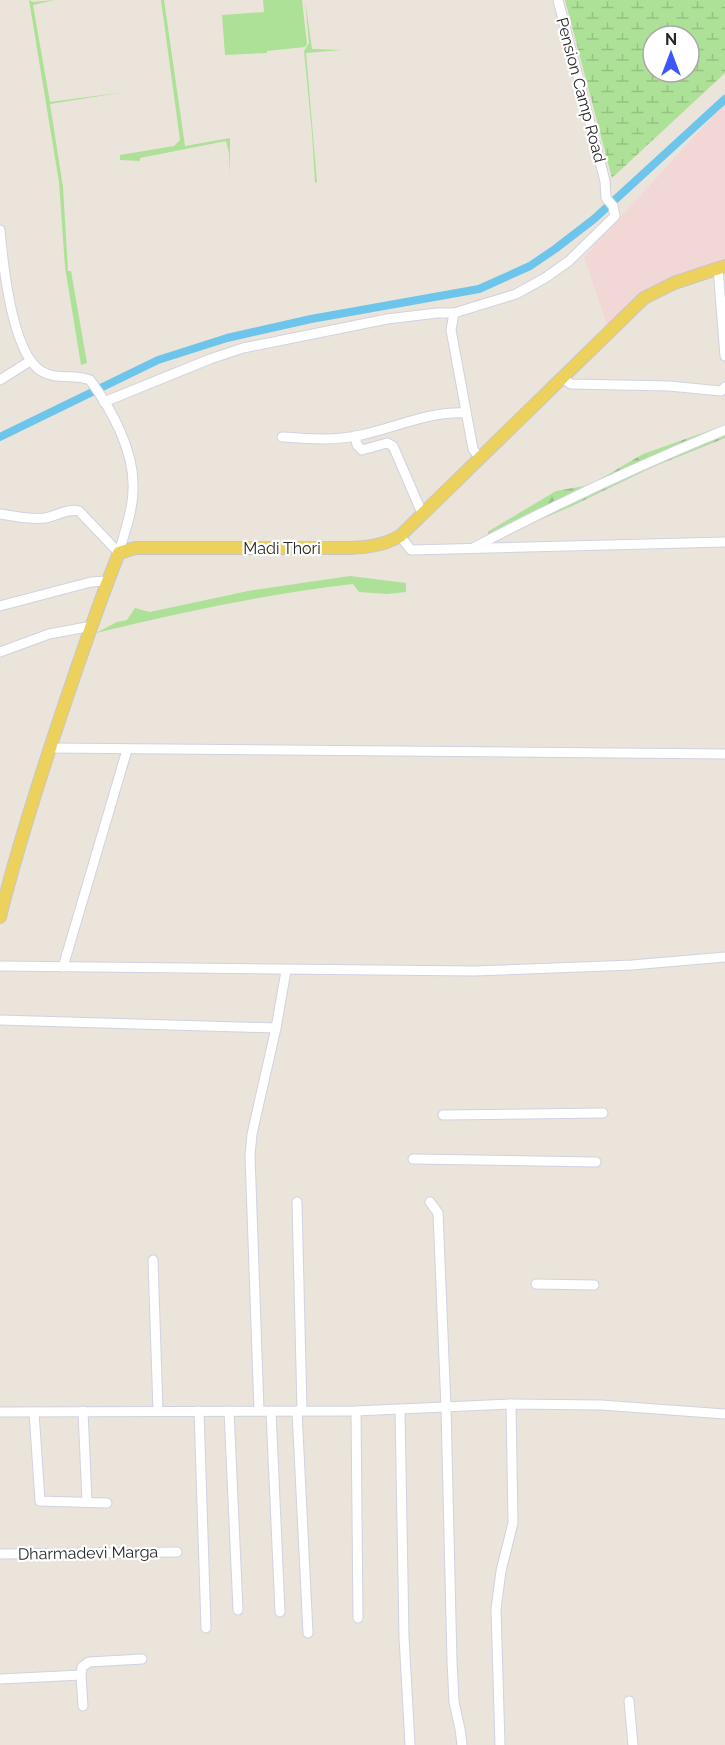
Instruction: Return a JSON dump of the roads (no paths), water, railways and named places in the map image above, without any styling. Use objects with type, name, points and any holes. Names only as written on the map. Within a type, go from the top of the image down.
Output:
[{"type":"main road","name":"Madi Thori","points":[[119,553],[135,548],[351,548],[383,544],[400,536],[644,298],[674,283],[722,267]]},
{"type":"main road","points":[[0,917],[2,897],[50,748],[107,581],[119,553]]},
{"type":"street","name":"Pension Camp Road","points":[[454,313],[516,294],[561,267],[615,216],[613,206],[606,198],[605,181],[558,0]]},
{"type":"street","points":[[0,230],[12,310],[20,341],[30,361],[40,370],[51,375],[87,378],[102,399],[129,452],[133,482],[132,500],[119,553]]},
{"type":"street","points":[[722,267],[725,356]]},
{"type":"street","points":[[102,399],[243,348],[387,319],[454,313],[451,330],[473,449],[480,459]]},
{"type":"street","points":[[0,380],[30,361]]},
{"type":"street","points":[[562,378],[572,384],[669,386],[722,391],[725,387]]},
{"type":"street","points":[[282,437],[325,440],[355,436],[441,412],[466,413]]},
{"type":"street","points":[[472,549],[548,509],[620,477],[656,458],[725,429]]},
{"type":"street","points":[[355,436],[362,450],[387,443],[393,446],[422,513]]},
{"type":"street","points":[[0,514],[35,518],[47,517],[68,510],[79,511],[119,553]]},
{"type":"street","points":[[400,536],[411,550],[725,542]]},
{"type":"street","points":[[0,606],[91,582],[107,581]]},
{"type":"street","points":[[0,652],[49,634],[92,626]]},
{"type":"street","points":[[50,748],[725,754]]},
{"type":"street","points":[[63,967],[127,750]]},
{"type":"street","points":[[0,966],[286,971],[495,971],[632,965],[725,957]]},
{"type":"street","points":[[259,1411],[250,1155],[252,1134],[276,1028],[286,971]]},
{"type":"street","points":[[0,1020],[276,1028]]},
{"type":"street","points":[[443,1115],[603,1113]]},
{"type":"street","points":[[413,1159],[596,1162]]},
{"type":"street","points":[[297,1202],[299,1411],[308,1633]]},
{"type":"street","points":[[430,1202],[438,1211],[446,1408],[452,1661],[454,1702],[462,1745]]},
{"type":"street","points":[[153,1260],[158,1411]]},
{"type":"street","points":[[536,1284],[594,1285]]},
{"type":"street","points":[[500,1745],[496,1609],[501,1570],[513,1523],[511,1404]]},
{"type":"street","points":[[0,1412],[356,1411],[511,1404],[601,1406],[725,1414]]},
{"type":"street","points":[[400,1410],[404,1637],[410,1745]]},
{"type":"street","points":[[83,1411],[87,1502]]},
{"type":"street","points":[[199,1411],[206,1628]]},
{"type":"street","points":[[229,1411],[238,1610]]},
{"type":"street","points":[[271,1411],[280,1612]]},
{"type":"street","points":[[356,1411],[358,1618]]},
{"type":"street","points":[[34,1412],[40,1501],[107,1503]]},
{"type":"street","name":"Dharmadevi Marga","points":[[0,1554],[177,1552]]},
{"type":"street","points":[[83,1706],[82,1667],[89,1662],[142,1659]]},
{"type":"street","points":[[0,1679],[81,1675]]},
{"type":"street","points":[[629,1701],[633,1745]]},
{"type":"waterway","points":[[0,437],[158,360],[227,338],[311,319],[479,289],[530,266],[594,219],[725,99]]}]
